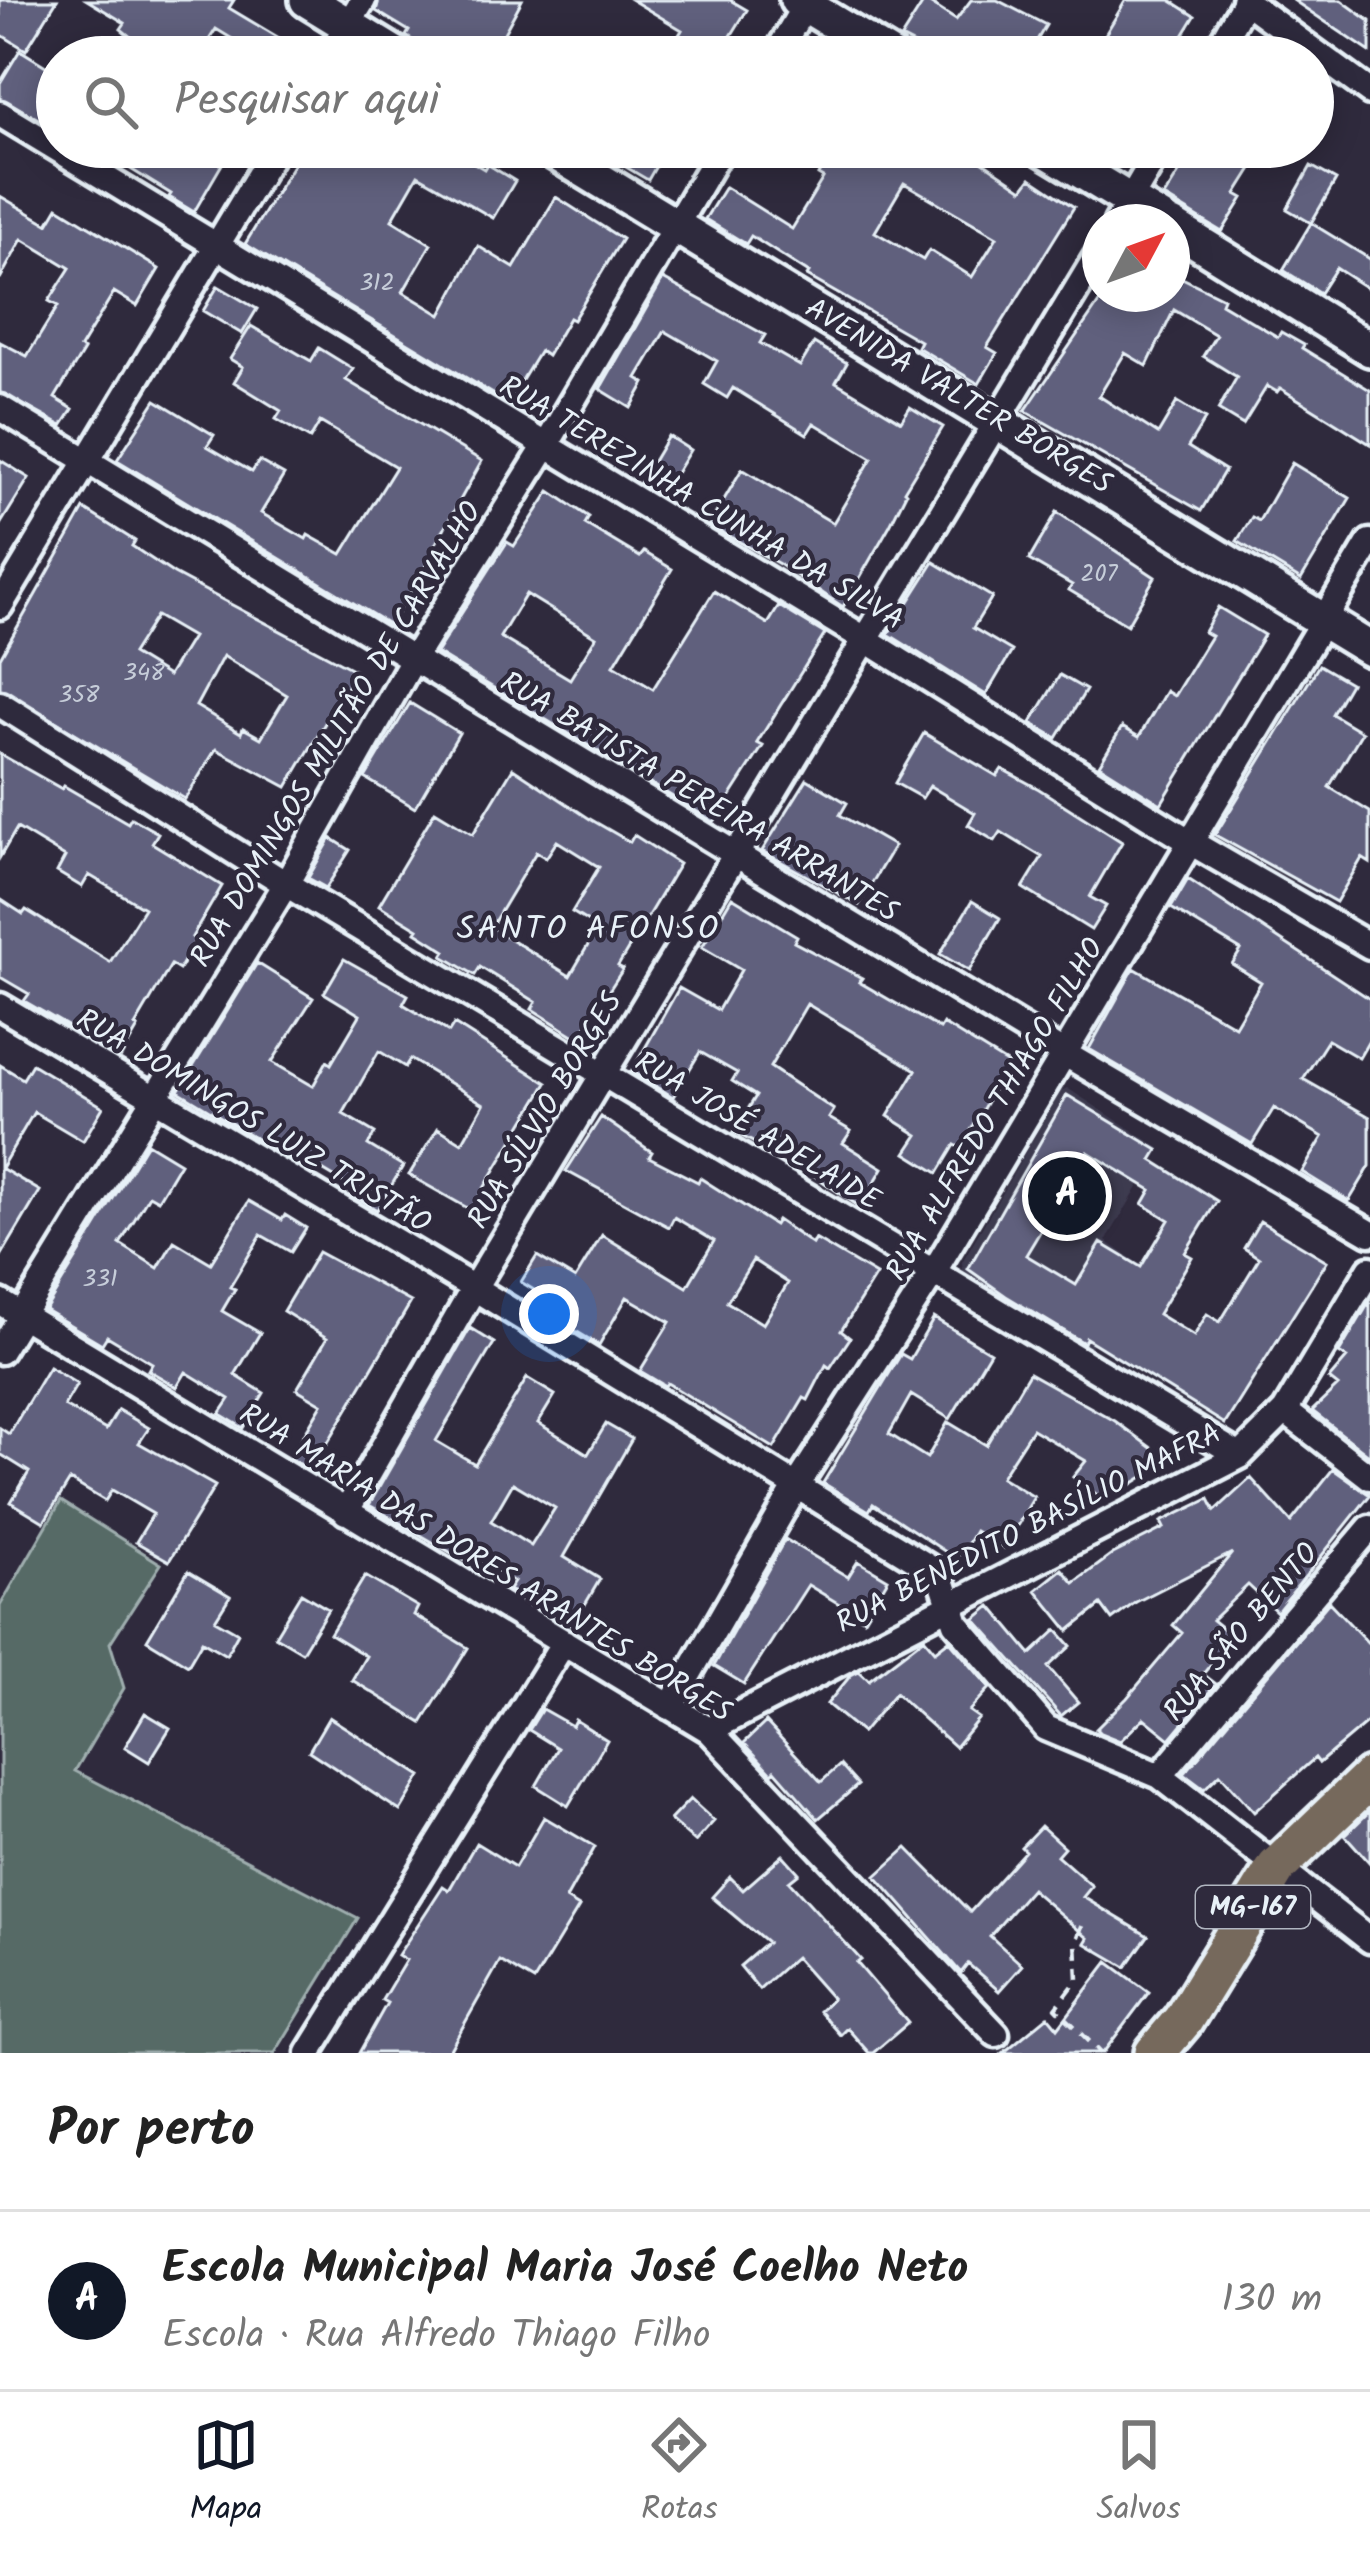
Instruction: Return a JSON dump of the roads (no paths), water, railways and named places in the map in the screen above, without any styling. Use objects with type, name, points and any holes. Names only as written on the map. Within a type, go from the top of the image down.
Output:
[{"type":"main road","name":"MG-167","points":[[1155,2053],[1183,2020],[1277,1867],[1370,1778]]},
{"type":"street","points":[[307,0],[355,12],[379,36]]},
{"type":"street","points":[[1225,36],[1245,0],[1294,36]]},
{"type":"street","points":[[785,36],[801,3],[856,36]]},
{"type":"street","points":[[1334,66],[1370,92]]},
{"type":"street","name":"RUA TEREZINHA CUNHA DA SILVA","points":[[0,114],[36,136]]},
{"type":"street","name":"RUA TEREZINHA CUNHA DA SILVA","points":[[89,168],[866,639],[1192,843],[1370,946]]},
{"type":"street","points":[[0,606],[264,168]]},
{"type":"street","name":"AVENIDA VALTER BORGES","points":[[580,168],[1370,649]]},
{"type":"street","name":"RUA DOMINGOS MILITÃO DE CARVALHO","points":[[0,1351],[11,1309],[152,1098],[286,884],[412,661],[547,445],[710,168]]},
{"type":"street","points":[[1069,168],[1115,204]]},
{"type":"street","points":[[1128,204],[1150,168]]},
{"type":"street","points":[[1190,238],[1370,349]]},
{"type":"street","name":"RUA SÍLVIO BORGES","points":[[346,1512],[474,1288],[1082,280]]},
{"type":"street","name":"RUA BATISTA PEREIRA ARRANTES","points":[[0,408],[412,661],[1370,1233]]},
{"type":"street","name":"RUA ALFREDO THIAGO FILHO","points":[[670,1707],[796,1487],[933,1273],[1370,542]]},
{"type":"street","name":"RUA JOSÉ ADELAIDE","points":[[0,704],[286,884],[1240,1456]]},
{"type":"street","name":"RUA DOMINGOS LUIZ TRISTÃO","points":[[0,1006],[474,1288],[940,1574],[956,1623],[1046,1728],[1160,1776],[1370,1940]]},
{"type":"street","name":"RUA BENEDITO BASÍLIO MAFRA","points":[[709,1730],[1240,1456],[1285,1411],[1370,1269]]},
{"type":"street","name":"RUA MARIA DAS DORES ARANTES BORGES","points":[[11,1309],[709,1730],[996,2034]]},
{"type":"street","points":[[1285,1411],[1370,1477]]},
{"type":"street","name":"RUA SÃO BENTO","points":[[1160,1776],[1370,1528]]},
{"type":"street","points":[[309,2053],[564,1642]]},
{"type":"place","name":"Escola Municipal Maria José Coelho Neto","points":[[1067,1196]]},
{"type":"district","name":"SANTO AFONSO","points":[[589,930]]}]
